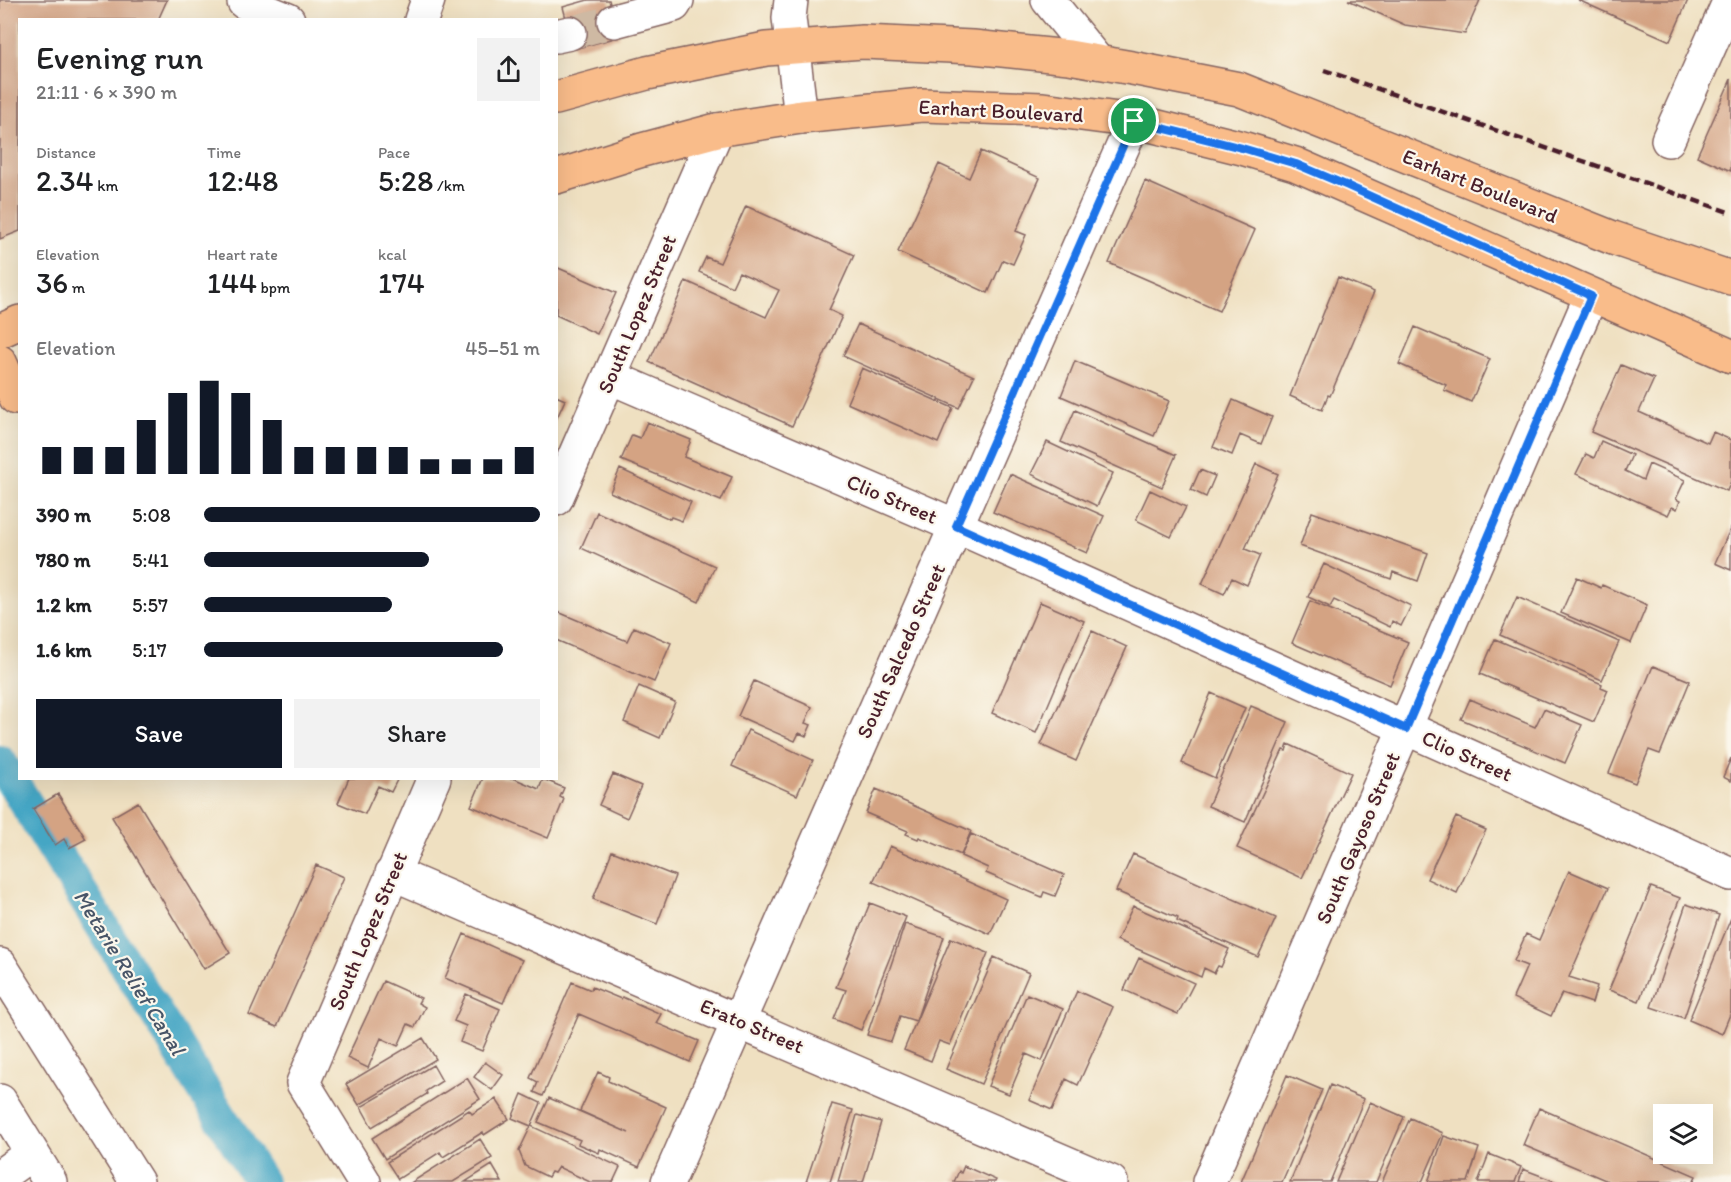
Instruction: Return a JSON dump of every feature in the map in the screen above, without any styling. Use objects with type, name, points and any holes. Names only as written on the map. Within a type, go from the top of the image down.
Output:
[{"type":"main road","name":"Earhart Boulevard","points":[[558,97],[647,73],[734,54],[863,42],[973,47],[1098,62],[1239,89],[1613,238],[1731,278]]},
{"type":"main road","name":"Earhart Boulevard","points":[[558,176],[717,129],[801,117],[922,105],[1043,109],[1134,121],[1296,164],[1731,356]]},
{"type":"main road","points":[[0,331],[18,323]]},
{"type":"main road","points":[[0,362],[12,400]]},
{"type":"street","points":[[422,18],[428,0]]},
{"type":"street","points":[[614,21],[674,5],[677,0]]},
{"type":"street","points":[[791,0],[789,18],[801,117]]},
{"type":"street","points":[[1048,0],[1098,62]]},
{"type":"street","points":[[1668,140],[1730,0]]},
{"type":"street","points":[[241,7],[281,18]]},
{"type":"street","name":"South Salcedo Street","points":[[668,1182],[1134,121]]},
{"type":"street","name":"South Lopez Street","points":[[558,494],[717,129]]},
{"type":"street","name":"South Gayoso Street","points":[[1209,1182],[1591,296]]},
{"type":"street","name":"Clio Street","points":[[610,377],[956,526],[1731,874]]},
{"type":"street","name":"South Lopez Street","points":[[364,1182],[303,1083],[433,780]]},
{"type":"street","name":"Erato Street","points":[[392,873],[1111,1182]]},
{"type":"street","points":[[0,965],[137,1182]]},
{"type":"street","points":[[0,1101],[50,1182]]},
{"type":"street","points":[[0,1176],[32,1154]]},
{"type":"building","points":[[0,0],[167,0],[159,18],[18,18],[18,232],[0,239]]},
{"type":"building","points":[[588,0],[609,0],[619,37],[574,49],[563,7]]},
{"type":"building","points":[[1348,0],[1480,0],[1465,34],[1405,25]]},
{"type":"building","points":[[1578,0],[1688,0],[1670,41]]},
{"type":"building","points":[[1731,79],[1731,171],[1697,156]]},
{"type":"building","points":[[981,151],[1040,178],[1016,231],[1026,235],[1013,264],[1003,260],[988,293],[898,252],[939,164],[969,178]]},
{"type":"building","points":[[1145,181],[1255,230],[1219,311],[1109,263]]},
{"type":"building","points":[[746,206],[854,255],[829,310],[842,316],[792,426],[649,362],[686,281],[766,317],[779,290],[739,272],[732,287],[699,272],[706,257],[720,263]]},
{"type":"building","points":[[558,268],[616,293],[597,334],[558,316]]},
{"type":"building","points":[[1338,277],[1374,292],[1322,410],[1290,396]]},
{"type":"building","points":[[858,324],[974,376],[959,408],[843,356]]},
{"type":"building","points":[[1415,327],[1490,359],[1471,402],[1444,390],[1446,385],[1399,364]]},
{"type":"building","points":[[1075,361],[1169,401],[1154,436],[1061,396]]},
{"type":"building","points":[[1621,365],[1654,379],[1639,412],[1708,443],[1713,432],[1731,440],[1731,481],[1727,491],[1591,432]]},
{"type":"building","points":[[862,368],[953,408],[938,443],[847,403]]},
{"type":"building","points":[[558,397],[565,400],[558,416]]},
{"type":"building","points":[[1233,400],[1272,417],[1261,444],[1240,435],[1232,455],[1213,447]]},
{"type":"building","points":[[1075,410],[1176,455],[1162,487],[1061,442]]},
{"type":"building","points":[[647,422],[691,440],[684,457],[732,477],[721,501],[621,460],[632,435],[640,438]]},
{"type":"building","points":[[1601,441],[1632,455],[1625,471],[1643,480],[1649,464],[1685,480],[1676,499],[1680,501],[1677,509],[1672,507],[1668,515],[1576,474],[1586,454],[1594,458]]},
{"type":"building","points":[[1047,442],[1113,473],[1097,506],[1031,474]]},
{"type":"building","points":[[1256,464],[1278,474],[1245,549],[1260,555],[1247,585],[1232,578],[1224,594],[1202,584]]},
{"type":"building","points":[[620,469],[691,502],[682,521],[671,517],[670,519],[610,492]]},
{"type":"building","points":[[1200,470],[1215,476],[1206,497],[1191,490]]},
{"type":"building","points":[[1010,474],[1104,516],[1087,553],[993,512]]},
{"type":"building","points":[[1150,490],[1186,507],[1171,537],[1136,520]]},
{"type":"building","points":[[597,512],[715,566],[699,602],[581,548]]},
{"type":"building","points":[[1312,512],[1428,553],[1418,581],[1393,572],[1391,579],[1300,546]]},
{"type":"building","points":[[1731,527],[1731,570],[1715,563]]},
{"type":"building","points":[[1324,564],[1411,606],[1401,626],[1392,621],[1390,627],[1334,600],[1330,607],[1308,597]]},
{"type":"building","points":[[1577,577],[1601,588],[1602,585],[1647,605],[1631,643],[1561,613]]},
{"type":"building","points":[[1517,597],[1619,642],[1602,680],[1500,635]]},
{"type":"building","points":[[1310,601],[1408,642],[1390,685],[1292,643]]},
{"type":"building","points":[[1040,602],[1084,621],[1036,733],[992,713]]},
{"type":"building","points":[[558,612],[627,641],[634,627],[671,643],[654,682],[558,641]]},
{"type":"building","points":[[1092,631],[1127,647],[1076,761],[1041,745]]},
{"type":"building","points":[[1495,639],[1602,684],[1601,687],[1608,690],[1594,722],[1480,674]]},
{"type":"building","points":[[1653,666],[1690,681],[1660,754],[1649,750],[1635,783],[1609,773]]},
{"type":"building","points":[[754,681],[812,707],[805,723],[811,725],[806,736],[799,733],[795,741],[738,716]]},
{"type":"building","points":[[639,686],[675,702],[660,738],[624,722]]},
{"type":"building","points":[[1211,693],[1245,708],[1215,778],[1182,763]]},
{"type":"building","points":[[1470,699],[1535,727],[1544,709],[1582,725],[1565,763],[1461,719]]},
{"type":"building","points":[[1251,706],[1288,722],[1245,822],[1208,806]]},
{"type":"building","points":[[748,730],[813,760],[797,795],[732,766]]},
{"type":"building","points":[[1288,744],[1351,773],[1302,878],[1237,848],[1283,750],[1286,751]]},
{"type":"building","points":[[1731,758],[1731,781],[1723,777]]},
{"type":"building","points":[[613,774],[641,786],[627,818],[599,805]]},
{"type":"building","points":[[348,780],[397,780],[391,792],[378,786],[365,814],[338,803]]},
{"type":"building","points":[[482,780],[518,780],[539,789],[543,780],[545,780],[564,788],[560,797],[564,799],[548,838],[471,806]]},
{"type":"building","points":[[876,789],[971,831],[961,855],[919,837],[918,839],[906,834],[908,831],[866,813]]},
{"type":"building","points":[[58,794],[86,839],[69,848],[64,839],[55,845],[33,809]]},
{"type":"building","points":[[138,802],[230,953],[204,969],[112,817]]},
{"type":"building","points":[[1456,817],[1486,830],[1457,893],[1427,879]]},
{"type":"building","points":[[971,834],[1064,875],[1055,896],[1044,892],[1042,897],[986,873],[988,868],[961,856]]},
{"type":"building","points":[[890,846],[1006,899],[990,934],[873,882]]},
{"type":"building","points":[[612,851],[675,876],[657,924],[593,899]]},
{"type":"building","points":[[1133,854],[1276,918],[1258,957],[1116,891]]},
{"type":"building","points":[[316,865],[344,877],[277,1027],[249,1015]]},
{"type":"building","points":[[1569,871],[1608,888],[1569,977],[1597,986],[1592,1003],[1562,993],[1551,1016],[1513,998],[1527,966],[1514,961],[1526,934],[1539,940]]},
{"type":"building","points":[[1651,887],[1680,898],[1639,1001],[1609,990]]},
{"type":"building","points":[[870,903],[906,917],[861,1030],[834,1019],[846,990],[836,987]]},
{"type":"building","points":[[1686,904],[1719,915],[1684,1018],[1651,1007]]},
{"type":"building","points":[[1133,906],[1229,949],[1221,967],[1218,966],[1214,973],[1204,968],[1201,977],[1117,940]]},
{"type":"building","points":[[1731,918],[1731,1012],[1722,1034],[1689,1020]]},
{"type":"building","points":[[905,924],[944,937],[916,1021],[900,1016],[891,1042],[867,1035]]},
{"type":"building","points":[[464,934],[522,960],[503,1003],[445,978]]},
{"type":"building","points":[[951,938],[988,953],[950,1045],[939,1041],[931,1061],[904,1050]]},
{"type":"building","points":[[994,957],[1029,973],[981,1084],[946,1069]]},
{"type":"building","points":[[1139,958],[1194,983],[1178,1014],[1124,990]]},
{"type":"building","points":[[383,981],[421,998],[418,1003],[425,1007],[415,1027],[408,1024],[398,1046],[381,1038],[368,1068],[347,1058]]},
{"type":"building","points":[[572,982],[591,990],[592,987],[621,999],[622,997],[661,1014],[656,1023],[699,1041],[690,1062],[579,1014],[543,1096],[534,1092],[538,1082],[530,1078]]},
{"type":"building","points":[[1077,991],[1113,1007],[1078,1085],[1066,1079],[1052,1110],[1029,1100]]},
{"type":"building","points":[[466,994],[500,1009],[482,1051],[460,1042],[466,1026],[454,1021]]},
{"type":"building","points":[[1027,994],[1063,1009],[1042,1061],[1026,1054],[1009,1094],[988,1086]]},
{"type":"building","points":[[423,1038],[436,1059],[359,1105],[346,1084]]},
{"type":"building","points":[[485,1062],[503,1075],[492,1090],[474,1077]]},
{"type":"building","points":[[433,1065],[442,1081],[426,1091],[427,1094],[372,1127],[361,1107]]},
{"type":"building","points":[[598,1072],[609,1077],[608,1081],[666,1107],[639,1167],[600,1149],[599,1153],[578,1144],[580,1140],[538,1122],[549,1098],[629,1133],[580,1111]]},
{"type":"building","points":[[1287,1075],[1322,1090],[1282,1182],[1241,1182]]},
{"type":"building","points":[[467,1078],[480,1099],[385,1159],[372,1138]]},
{"type":"building","points":[[1330,1085],[1364,1099],[1330,1182],[1290,1182]]},
{"type":"building","points":[[522,1094],[541,1103],[531,1126],[512,1118]]},
{"type":"building","points":[[496,1099],[509,1119],[443,1157],[440,1152],[398,1179],[387,1162],[469,1110],[472,1114]]},
{"type":"building","points":[[1370,1102],[1404,1117],[1376,1182],[1336,1182]]},
{"type":"building","points":[[832,1104],[853,1110],[830,1182],[806,1182]]},
{"type":"building","points":[[1539,1108],[1653,1157],[1653,1164],[1668,1164],[1696,1176],[1693,1182],[1610,1182],[1523,1145]]},
{"type":"building","points":[[857,1115],[881,1122],[863,1182],[838,1182]]},
{"type":"building","points":[[1410,1118],[1443,1133],[1422,1182],[1382,1182]]},
{"type":"building","points":[[531,1126],[620,1167],[613,1182],[590,1182],[558,1167],[548,1177],[525,1166],[519,1151]]},
{"type":"building","points":[[1444,1136],[1479,1148],[1468,1182],[1428,1182]]},
{"type":"building","points":[[480,1139],[492,1158],[453,1182],[412,1182]]},
{"type":"building","points":[[1489,1154],[1521,1167],[1515,1182],[1478,1182]]},
{"type":"building","points":[[492,1165],[502,1182],[465,1182]]},
{"type":"building","points":[[964,1166],[996,1180],[995,1182],[954,1182]]},
{"type":"building","points":[[1523,1169],[1557,1182],[1519,1182]]},
{"type":"waterway","name":"Metarie Relief Canal","points":[[0,762],[261,1182]]},
{"type":"tunnel","points":[[570,33],[614,21]]},
{"type":"railway","points":[[1324,70],[1731,213]]},
{"type":"route","points":[[1134,121],[1296,164],[1591,296],[1406,729],[956,526],[1134,121]]}]
